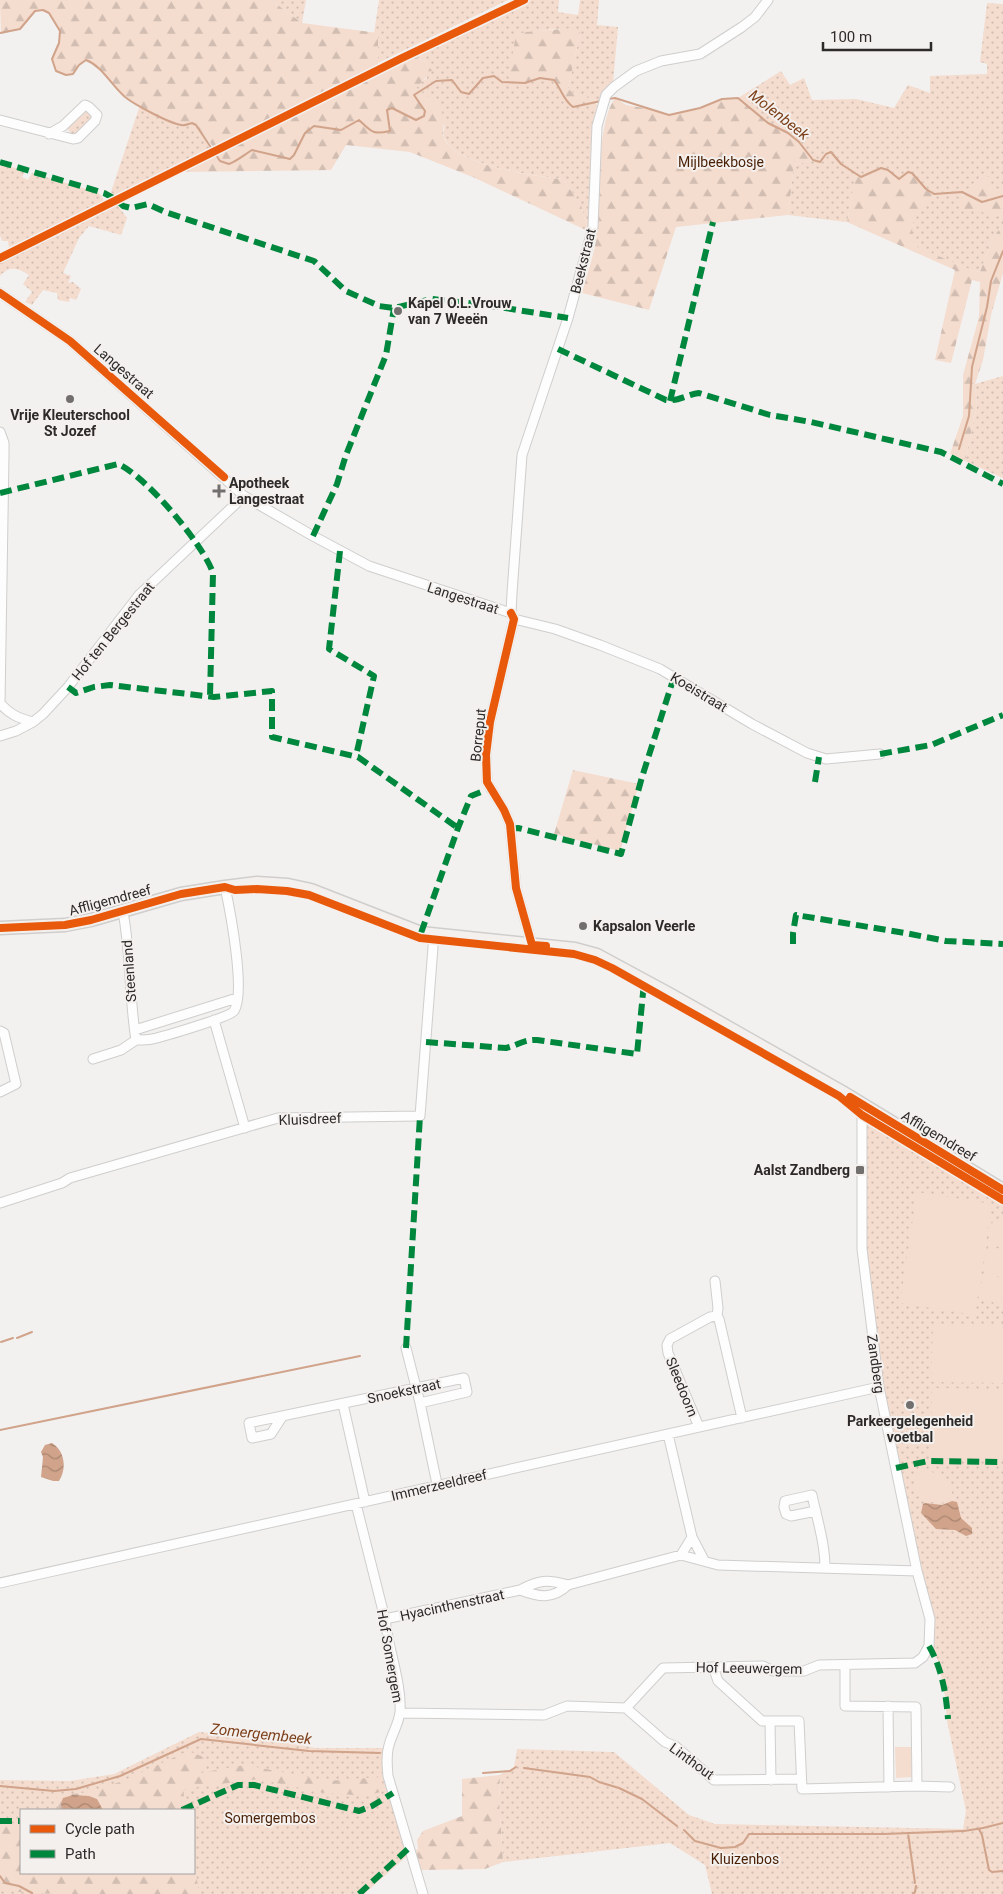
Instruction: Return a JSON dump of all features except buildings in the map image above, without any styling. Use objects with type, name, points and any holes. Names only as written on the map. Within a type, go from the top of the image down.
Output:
[{"type":"street","name":"Beekstraat","points":[[513,616],[522,455],[568,318],[593,227],[597,126],[606,95],[636,71],[661,61],[700,54],[755,17],[768,0]]},
{"type":"street","points":[[0,120],[49,134],[73,139],[78,138],[95,121],[97,115],[89,106],[85,106],[62,126],[49,134]]},
{"type":"street","name":"Langestraat","points":[[1,295],[70,341],[244,496],[369,566],[513,616]]},
{"type":"street","points":[[0,432],[4,443],[0,704],[17,718],[33,722]]},
{"type":"street","name":"Hof ten Bergestraat","points":[[0,736],[16,731],[33,722],[53,704],[139,595],[244,496]]},
{"type":"street","name":"Koeistraat","points":[[513,616],[600,645],[660,669],[752,724],[806,753],[826,759],[880,754]]},
{"type":"street","name":"Borreput","points":[[513,616],[490,722],[486,764],[487,782],[510,824],[516,888],[532,944]]},
{"type":"street","name":"Affligemdreef","points":[[0,928],[66,925],[123,912],[181,894],[257,884],[311,890],[410,929],[434,934],[575,949],[596,955],[614,964],[862,1104],[1003,1190]]},
{"type":"street","points":[[93,1059],[121,1050],[136,1040],[152,1039],[229,1015],[235,1008],[238,998],[236,954],[225,887]]},
{"type":"street","name":"Steenland","points":[[123,912],[136,1040]]},
{"type":"street","name":"Kluisdreef","points":[[0,1203],[62,1183],[70,1178],[278,1118],[420,1116],[434,934]]},
{"type":"street","points":[[134,1030],[238,998]]},
{"type":"street","points":[[214,1020],[245,1128]]},
{"type":"street","points":[[0,1031],[4,1033],[16,1084],[0,1092]]},
{"type":"street","name":"Zandberg","points":[[862,1104],[862,1249],[879,1387],[917,1571],[930,1618]]},
{"type":"street","points":[[715,1281],[718,1308],[716,1316],[721,1326],[742,1418]]},
{"type":"street","name":"Sleedoorn","points":[[699,1427],[666,1345],[670,1340],[710,1317],[716,1316]]},
{"type":"street","points":[[406,1348],[438,1484]]},
{"type":"street","name":"Snoekstraat","points":[[282,1416],[464,1378],[467,1392],[420,1402]]},
{"type":"street","name":"Immerzeeldreef","points":[[0,1583],[879,1387]]},
{"type":"street","name":"Hof Somergem","points":[[342,1404],[360,1503],[399,1691],[400,1713],[389,1745],[387,1759],[388,1776],[423,1894]]},
{"type":"street","points":[[668,1434],[692,1537],[704,1560]]},
{"type":"street","points":[[816,1511],[825,1553],[825,1568]]},
{"type":"street","points":[[681,1555],[692,1537]]},
{"type":"street","name":"Hyacinthenstraat","points":[[520,1590],[538,1597],[561,1592],[568,1585],[681,1555],[718,1565],[917,1571]]},
{"type":"street","name":"Hyacinthenstraat","points":[[385,1619],[520,1590],[532,1584],[552,1580],[568,1585]]},
{"type":"street","name":"Hof Leeuwergem","points":[[626,1708],[663,1668],[763,1666],[773,1671],[804,1671],[819,1665],[915,1663],[923,1657],[929,1646],[930,1618]]},
{"type":"street","points":[[846,1665],[845,1706],[916,1707],[917,1786]]},
{"type":"street","points":[[713,1667],[718,1681],[762,1721],[799,1721],[802,1789],[950,1787]]},
{"type":"street","points":[[400,1713],[544,1715],[567,1706],[626,1708]]},
{"type":"street","points":[[888,1706],[889,1787]]},
{"type":"street","name":"Linthout","points":[[626,1708],[664,1742],[675,1746],[714,1780],[801,1779]]},
{"type":"street","points":[[770,1721],[771,1780]]},
{"type":"green space","points":[[0,0],[271,0],[302,23],[378,33],[378,70],[413,56],[427,63],[432,71],[416,88],[433,101],[443,114],[444,138],[451,147],[463,156],[498,168],[535,176],[563,179],[581,205],[588,231],[475,178],[410,152],[346,145],[331,170],[180,172],[218,153],[196,125],[192,123],[175,124],[144,109],[120,92],[101,71],[85,60],[73,74],[66,75],[56,71],[52,59],[59,43],[60,32],[49,13],[43,10],[35,11],[20,29],[1,34]]},
{"type":"green space","points":[[271,0],[306,0],[302,23]]},
{"type":"green space","points":[[379,0],[508,0],[378,63],[378,33],[374,33]]},
{"type":"green space","points":[[531,0],[559,0],[558,12],[578,15],[580,0],[599,0],[597,25],[618,27],[613,83],[600,102],[573,93],[568,88],[581,30],[554,29],[516,34],[513,78],[516,82],[525,83],[540,78],[554,80],[573,107],[595,102],[597,105],[592,125],[588,231],[581,205],[563,179],[535,176],[498,168],[464,156],[452,148],[445,139],[444,124],[440,115],[428,99],[416,88],[427,78],[427,63],[414,56]]},
{"type":"green space","points":[[987,3],[1003,4],[1003,191],[989,187],[983,175],[962,195],[972,210],[1003,215],[1003,224],[993,238],[980,272],[914,246],[912,230],[915,217],[934,194],[921,184],[902,177],[899,179],[888,170],[881,168],[861,177],[856,175],[847,222],[788,215],[794,165],[813,160],[799,142],[788,133],[768,123],[738,98],[781,71],[790,85],[804,78],[812,100],[856,99],[894,108],[908,85],[930,93],[930,76],[987,74],[987,64],[980,62]]},
{"type":"green space","points":[[574,28],[581,30],[568,88],[573,93],[600,102],[573,107],[554,80],[540,78],[525,83],[515,82],[509,76],[516,34]]},
{"type":"green space","name":"Mijlbeekbosje","points":[[615,98],[626,105],[669,115],[700,108],[722,99],[738,98],[768,123],[788,133],[799,142],[813,160],[794,165],[788,215],[676,227],[649,310],[582,293],[596,241],[604,126]]},
{"type":"green space","points":[[140,105],[168,121],[196,125],[207,139],[213,155],[121,201],[111,192]]},
{"type":"green space","points":[[83,111],[87,111],[93,116],[90,123],[77,135],[67,127]]},
{"type":"green space","points":[[2,164],[25,171],[22,177],[28,180],[32,173],[96,192],[100,194],[107,205],[116,203],[127,218],[121,235],[89,226],[79,238],[63,273],[71,276],[68,283],[73,282],[81,289],[76,300],[70,298],[69,302],[58,300],[57,293],[43,290],[32,305],[25,302],[32,292],[23,284],[29,275],[22,271],[10,269],[0,276],[0,260],[81,218],[0,255],[0,252],[9,248],[8,241],[2,241],[0,235],[0,168]]},
{"type":"green space","points":[[881,168],[888,170],[899,179],[908,172],[934,194],[923,205],[913,223],[912,230],[915,246],[980,272],[993,238],[1003,224],[1003,273],[991,315],[983,360],[975,384],[977,405],[965,461],[950,454],[963,416],[963,375],[979,317],[980,282],[972,280],[951,363],[935,360],[955,270],[847,222],[856,174],[861,177]]},
{"type":"green space","points":[[983,175],[991,178],[990,187],[1003,191],[1003,215],[965,210],[961,206],[962,196]]},
{"type":"green space","points":[[1003,376],[1003,478],[965,461],[977,405],[975,384]]},
{"type":"green space","points":[[573,770],[639,784],[620,851],[554,834]]},
{"type":"green space","name":"Kluizenbos","points":[[862,1104],[1003,1190],[1003,1894],[712,1894],[705,1865],[670,1843],[503,1862],[499,1799],[500,1775],[514,1767],[517,1749],[614,1752],[689,1815],[715,1824],[963,1829],[966,1811],[947,1721],[945,1696],[938,1660],[929,1646],[930,1619],[879,1387],[862,1249]]},
{"type":"green space","points":[[917,1192],[992,1204],[975,1315],[900,1303]]},
{"type":"green space","points":[[993,1219],[1003,1221],[1003,1247],[989,1245]]},
{"type":"green space","points":[[988,1247],[1003,1249],[1003,1276],[984,1272]]},
{"type":"green space","points":[[983,1274],[1003,1278],[1003,1304],[979,1300]]},
{"type":"green space","points":[[933,1325],[1003,1326],[1003,1383],[931,1382]]},
{"type":"green space","points":[[932,1388],[1003,1389],[1003,1459],[931,1458]]},
{"type":"green space","points":[[925,1470],[945,1479],[952,1489],[952,1494],[948,1499],[940,1504],[924,1498],[917,1490],[915,1479],[917,1473]]},
{"type":"green space","name":"Somergembos","points":[[199,1732],[248,1736],[316,1748],[389,1748],[388,1771],[409,1845],[404,1849],[406,1857],[364,1894],[0,1894],[0,1780],[70,1781],[114,1774]]},
{"type":"green space","points":[[895,1747],[911,1747],[912,1777],[896,1778]]},
{"type":"green space","points":[[188,1751],[206,1758],[200,1773],[245,1765],[328,1781],[381,1777],[384,1791],[365,1796],[319,1792],[258,1779],[183,1790],[186,1809],[59,1809],[56,1796],[89,1792],[123,1781]]},
{"type":"green space","points":[[500,1775],[499,1799],[503,1862],[485,1869],[419,1870],[413,1851],[418,1849],[417,1840],[423,1831],[462,1816],[462,1779]]},
{"type":"green space","points":[[0,1823],[20,1824],[20,1874],[195,1874],[195,1865],[199,1894],[57,1894],[0,1891]]},
{"type":"water","points":[[52,1443],[60,1451],[63,1460],[64,1466],[59,1481],[41,1477],[43,1457],[41,1452],[45,1445]]},
{"type":"water","points":[[952,1501],[957,1502],[961,1518],[972,1528],[972,1534],[966,1536],[955,1530],[936,1529],[921,1513],[925,1503],[942,1505]]},
{"type":"water","points":[[73,1795],[89,1796],[97,1799],[102,1809],[62,1809],[63,1798]]},
{"type":"waterway","name":"Molenbeek","points":[[0,33],[20,29],[35,11],[43,10],[49,13],[60,31],[59,43],[52,59],[56,71],[66,75],[73,74],[79,65],[86,60],[92,63],[102,71],[125,97],[136,104],[176,124],[192,123],[196,125],[220,161],[229,164],[252,150],[290,159],[305,133],[314,126],[341,130],[359,120],[373,132],[390,131],[387,110],[392,108],[416,120],[424,116],[425,111],[414,95],[436,81],[452,80],[461,92],[469,94],[483,78],[494,76],[502,82],[525,83],[540,78],[554,80],[573,107],[601,101]]},
{"type":"waterway","name":"Molenbeek","points":[[608,99],[615,98],[669,115],[700,108],[722,99],[738,98],[768,123],[788,133],[799,142],[813,160],[820,162],[826,154],[831,152],[841,164],[861,177],[881,168],[888,170],[899,179],[908,172],[912,173],[926,189],[934,194],[962,192],[982,202],[1003,196]]},
{"type":"waterway","points":[[0,263],[114,205]]},
{"type":"waterway","points":[[959,449],[969,416],[972,367],[987,307],[991,281],[1003,251]]},
{"type":"waterway","points":[[17,1338],[32,1332]]},
{"type":"waterway","points":[[1,1342],[13,1338]]},
{"type":"waterway","points":[[0,1430],[360,1356]]},
{"type":"waterway","name":"Zomergembeek","points":[[0,1786],[54,1791],[76,1789],[120,1776],[201,1739],[309,1751],[380,1753]]},
{"type":"waterway","points":[[483,1773],[510,1771],[516,1767]]},
{"type":"waterway","points":[[524,1768],[590,1777],[642,1799],[677,1826]]},
{"type":"waterway","points":[[964,1831],[1003,1823]]},
{"type":"waterway","points":[[979,1829],[989,1870],[992,1872],[1003,1871]]},
{"type":"waterway","points":[[684,1830],[695,1841],[721,1848],[735,1847],[743,1843],[749,1834],[884,1834],[963,1831]]},
{"type":"waterway","points":[[908,1833],[915,1883]]},
{"type":"waterway","points":[[0,1876],[5,1883],[19,1886],[32,1893]]},
{"type":"waterway","points":[[913,1894],[916,1886]]},
{"type":"marked path","points":[[0,162],[104,193],[117,200],[123,206],[131,208],[148,204],[165,212],[314,261],[346,291],[379,306],[394,308],[432,299],[486,305],[568,318]]},
{"type":"marked path","points":[[670,401],[713,222]]},
{"type":"marked path","points":[[313,536],[337,484],[346,455],[386,355],[394,308]]},
{"type":"marked path","points":[[558,349],[666,400],[674,400],[699,393],[770,415],[811,422],[941,452],[1003,484]]},
{"type":"marked path","points":[[0,493],[118,464],[130,471],[158,496],[198,545],[213,573],[210,697]]},
{"type":"marked path","points":[[340,551],[329,649],[374,676],[356,756]]},
{"type":"marked path","points":[[510,829],[518,828],[621,854],[642,777],[674,677]]},
{"type":"marked path","points":[[68,687],[76,693],[94,687],[110,685],[214,697],[272,691],[272,737],[358,757],[458,828]]},
{"type":"marked path","points":[[880,754],[931,745],[1003,715]]},
{"type":"marked path","points":[[815,782],[819,757]]},
{"type":"marked path","points":[[421,933],[471,796],[491,788]]},
{"type":"marked path","points":[[793,944],[796,915],[946,941],[1003,944]]},
{"type":"marked path","points":[[426,1042],[506,1048],[525,1041],[537,1040],[637,1054],[644,983]]},
{"type":"marked path","points":[[406,1348],[420,1116]]},
{"type":"marked path","points":[[896,1468],[928,1461],[1003,1462]]},
{"type":"marked path","points":[[929,1646],[943,1681],[948,1719]]},
{"type":"marked path","points":[[184,1809],[238,1785],[254,1785],[359,1811],[372,1806],[393,1793]]},
{"type":"marked path","points":[[0,1821],[20,1821]]},
{"type":"marked path","points":[[359,1894],[409,1848]]},
{"type":"cycle path","points":[[0,258],[402,58],[524,0]]},
{"type":"cycle path","points":[[0,293],[70,341],[224,477]]},
{"type":"cycle path","points":[[511,613],[514,619],[490,722],[486,755],[487,782],[510,824],[516,888],[532,945],[546,946]]},
{"type":"cycle path","points":[[0,928],[65,925],[91,920],[181,894],[225,887],[235,890],[287,891],[309,895],[420,938],[574,954],[595,960],[612,968],[839,1096],[862,1115],[1003,1200]]},
{"type":"cycle path","points":[[850,1097],[1003,1190]]},
{"type":"place","name":"Kapel O.L.Vrouw van 7 Weeën","points":[[398,311]]},
{"type":"place","name":"Vrije Kleuterschool St Jozef","points":[[70,399]]},
{"type":"place","name":"Apotheek Langestraat","points":[[219,491]]},
{"type":"place","name":"Kapsalon Veerle","points":[[583,926]]},
{"type":"place","name":"Aalst Zandberg","points":[[860,1170]]},
{"type":"place","name":"Parkeergelegenheid voetbal","points":[[910,1405]]}]
